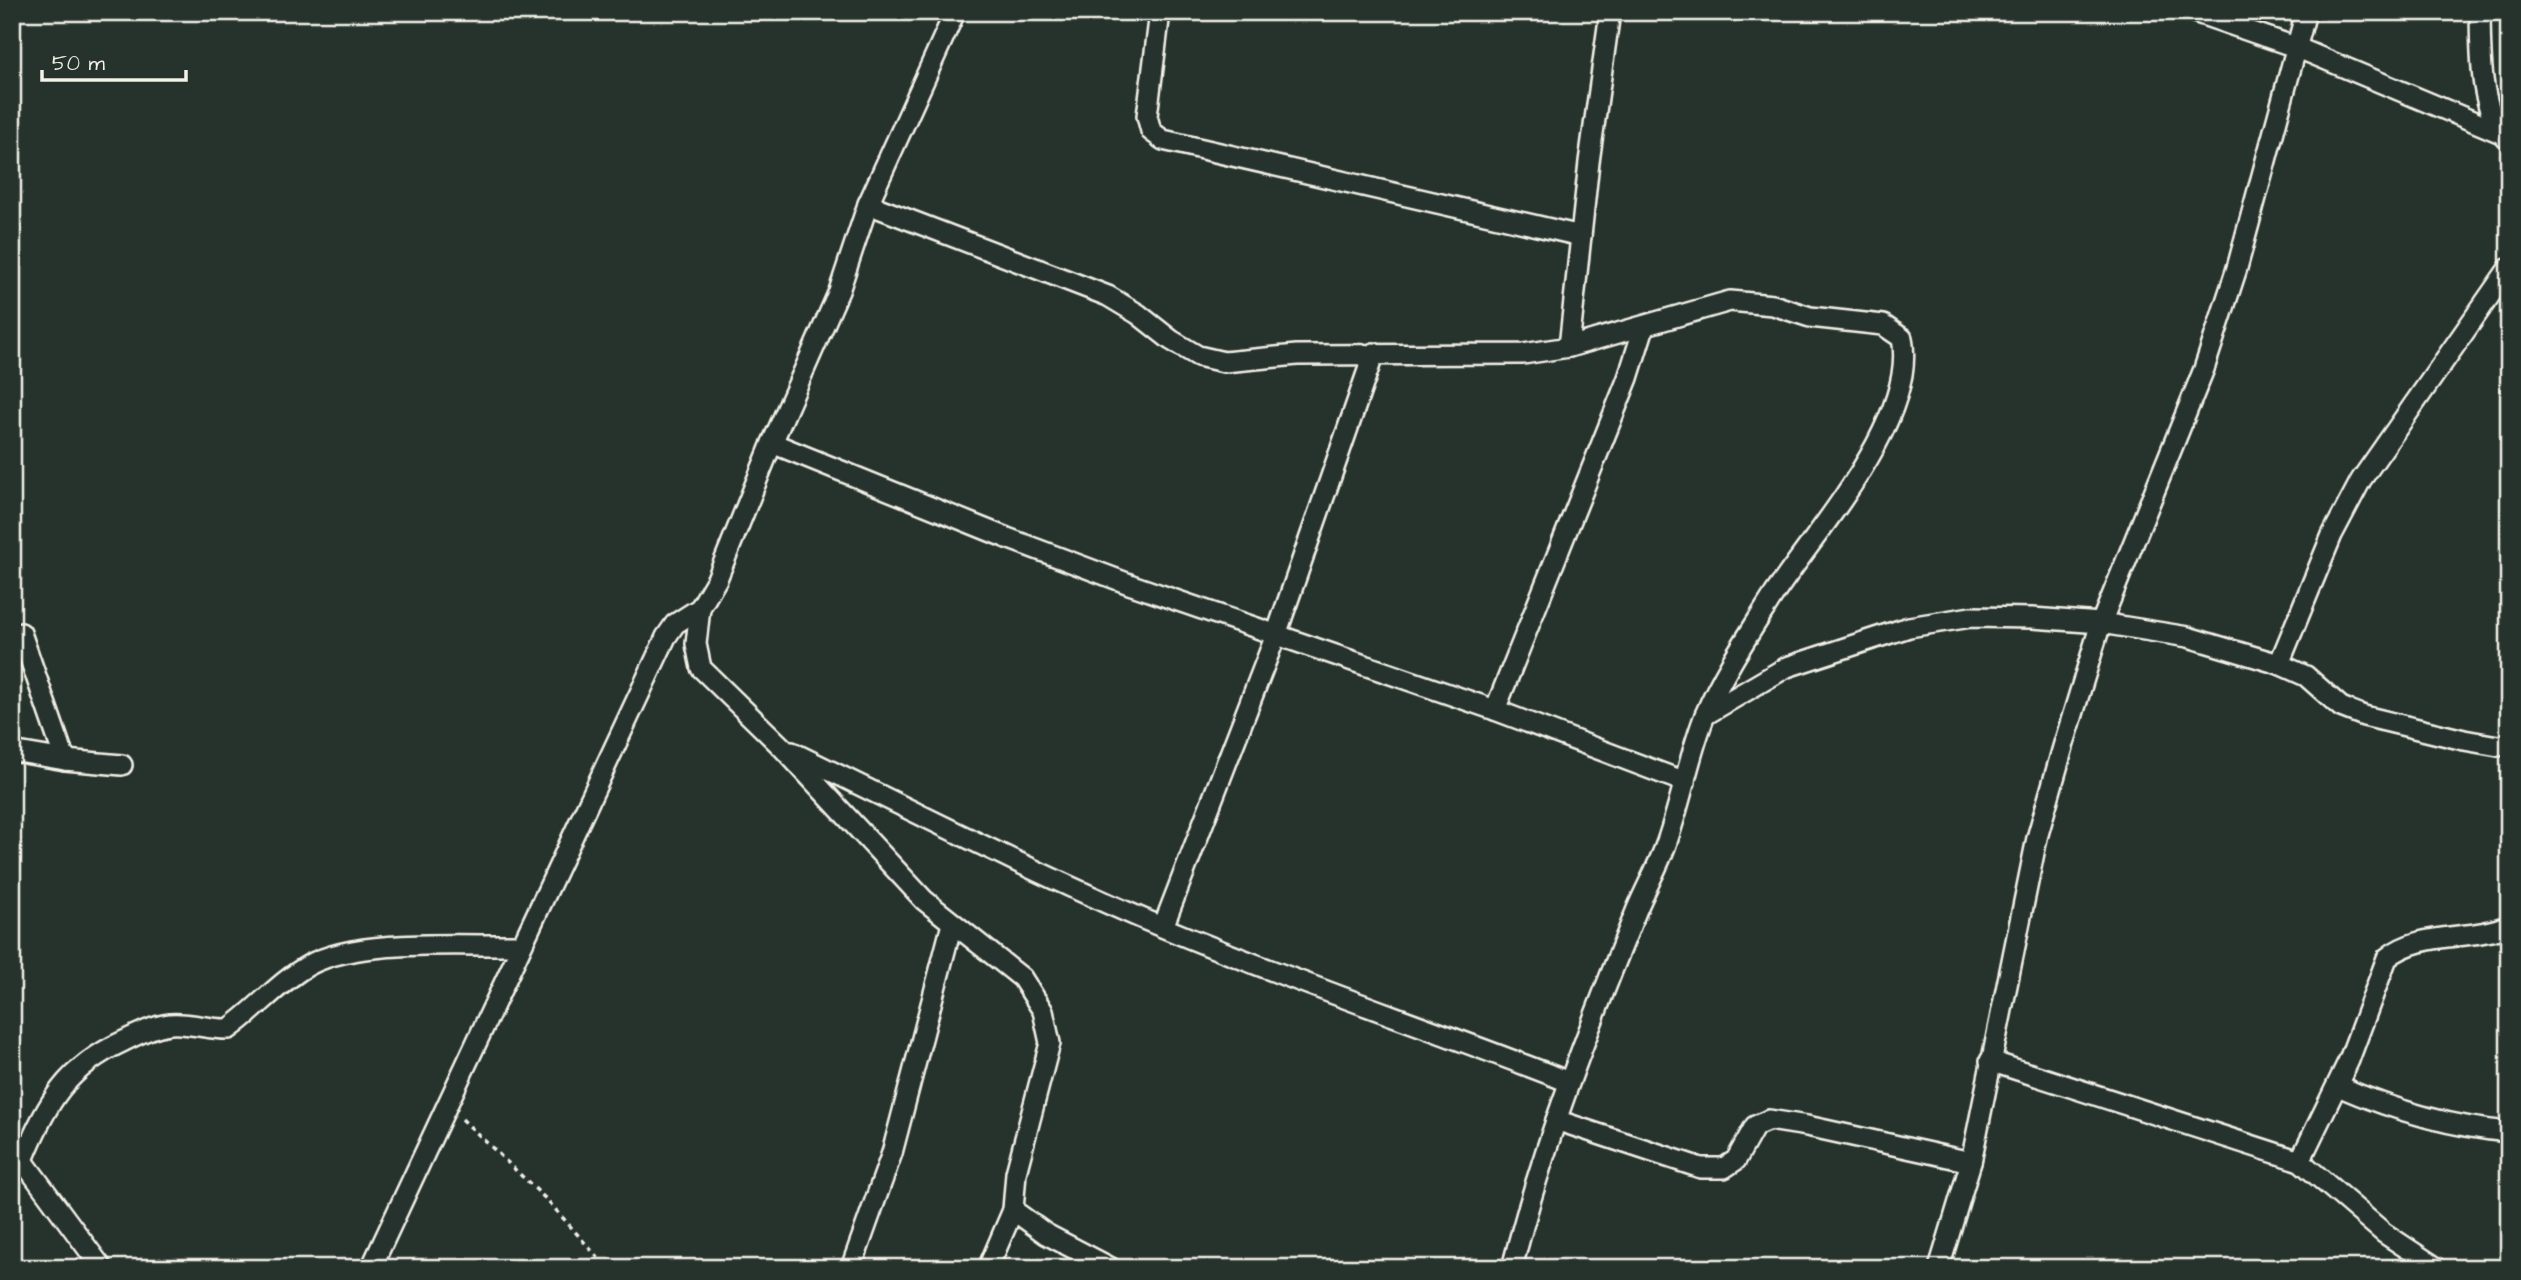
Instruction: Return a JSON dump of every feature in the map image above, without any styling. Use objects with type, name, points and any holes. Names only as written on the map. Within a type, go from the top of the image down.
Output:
[{"type":"street","points":[[955,12],[868,204],[835,302],[772,443],[717,579],[700,608],[696,644],[701,668],[782,747],[924,900],[1022,978],[1043,1011],[1050,1043],[1016,1173],[1013,1210],[988,1268]]},
{"type":"street","points":[[1160,12],[1147,116],[1151,131],[1163,139],[1581,236]]},
{"type":"street","points":[[1569,347],[1610,12]]},
{"type":"street","points":[[2194,12],[2298,48],[2505,137]]},
{"type":"street","points":[[1939,1268],[1971,1162],[2037,838],[2101,623],[2204,369],[2237,268],[2306,12]]},
{"type":"street","points":[[2480,12],[2482,70],[2489,104],[2505,137]]},
{"type":"street","points":[[868,204],[1108,296],[1198,356],[1224,362],[1297,355],[1523,354],[1569,347],[1644,327],[1682,312],[1730,301],[1773,305],[1810,317],[1883,325],[1902,338],[1905,356],[1901,380],[1884,426],[1863,467],[1774,594],[1705,715],[1664,847],[1569,1082],[1539,1164],[1512,1268]]},
{"type":"street","points":[[2279,664],[2332,535],[2361,481],[2509,268]]},
{"type":"street","points":[[1495,710],[1628,378],[1644,327]]},
{"type":"street","points":[[1163,927],[1276,635],[1374,353]]},
{"type":"street","points":[[772,443],[1007,538],[1495,710],[1685,782]]},
{"type":"street","points":[[371,1268],[666,637],[676,624],[700,608]]},
{"type":"street","points":[[1705,715],[1787,667],[1909,627],[1971,617],[2101,623],[2188,637],[2279,664],[2306,676],[2341,707],[2364,716],[2464,740],[2498,746],[2509,744]]},
{"type":"street","points":[[21,633],[65,760]]},
{"type":"street","points":[[782,747],[1002,857],[1163,927],[1280,975],[1421,1024],[1569,1082]]},
{"type":"street","points":[[12,751],[65,760],[122,765]]},
{"type":"street","points":[[851,1268],[896,1141],[951,924]]},
{"type":"street","points":[[2300,1161],[2338,1086],[2387,958],[2400,946],[2490,933],[2509,925]]},
{"type":"street","points":[[102,1268],[17,1153],[57,1092],[94,1055],[142,1032],[171,1024],[229,1028],[311,964],[361,949],[521,945]]},
{"type":"street","points":[[1990,1060],[2300,1161],[2384,1233],[2437,1268]]},
{"type":"street","points":[[2338,1086],[2400,1110],[2488,1130],[2509,1132]]},
{"type":"street","points":[[1556,1120],[1701,1168],[1724,1168],[1736,1160],[1755,1126],[1769,1120],[1971,1162]]},
{"type":"street","points":[[1013,1210],[1046,1234],[1111,1268]]},
{"type":"path","points":[[447,1104],[548,1201],[607,1268]]}]
